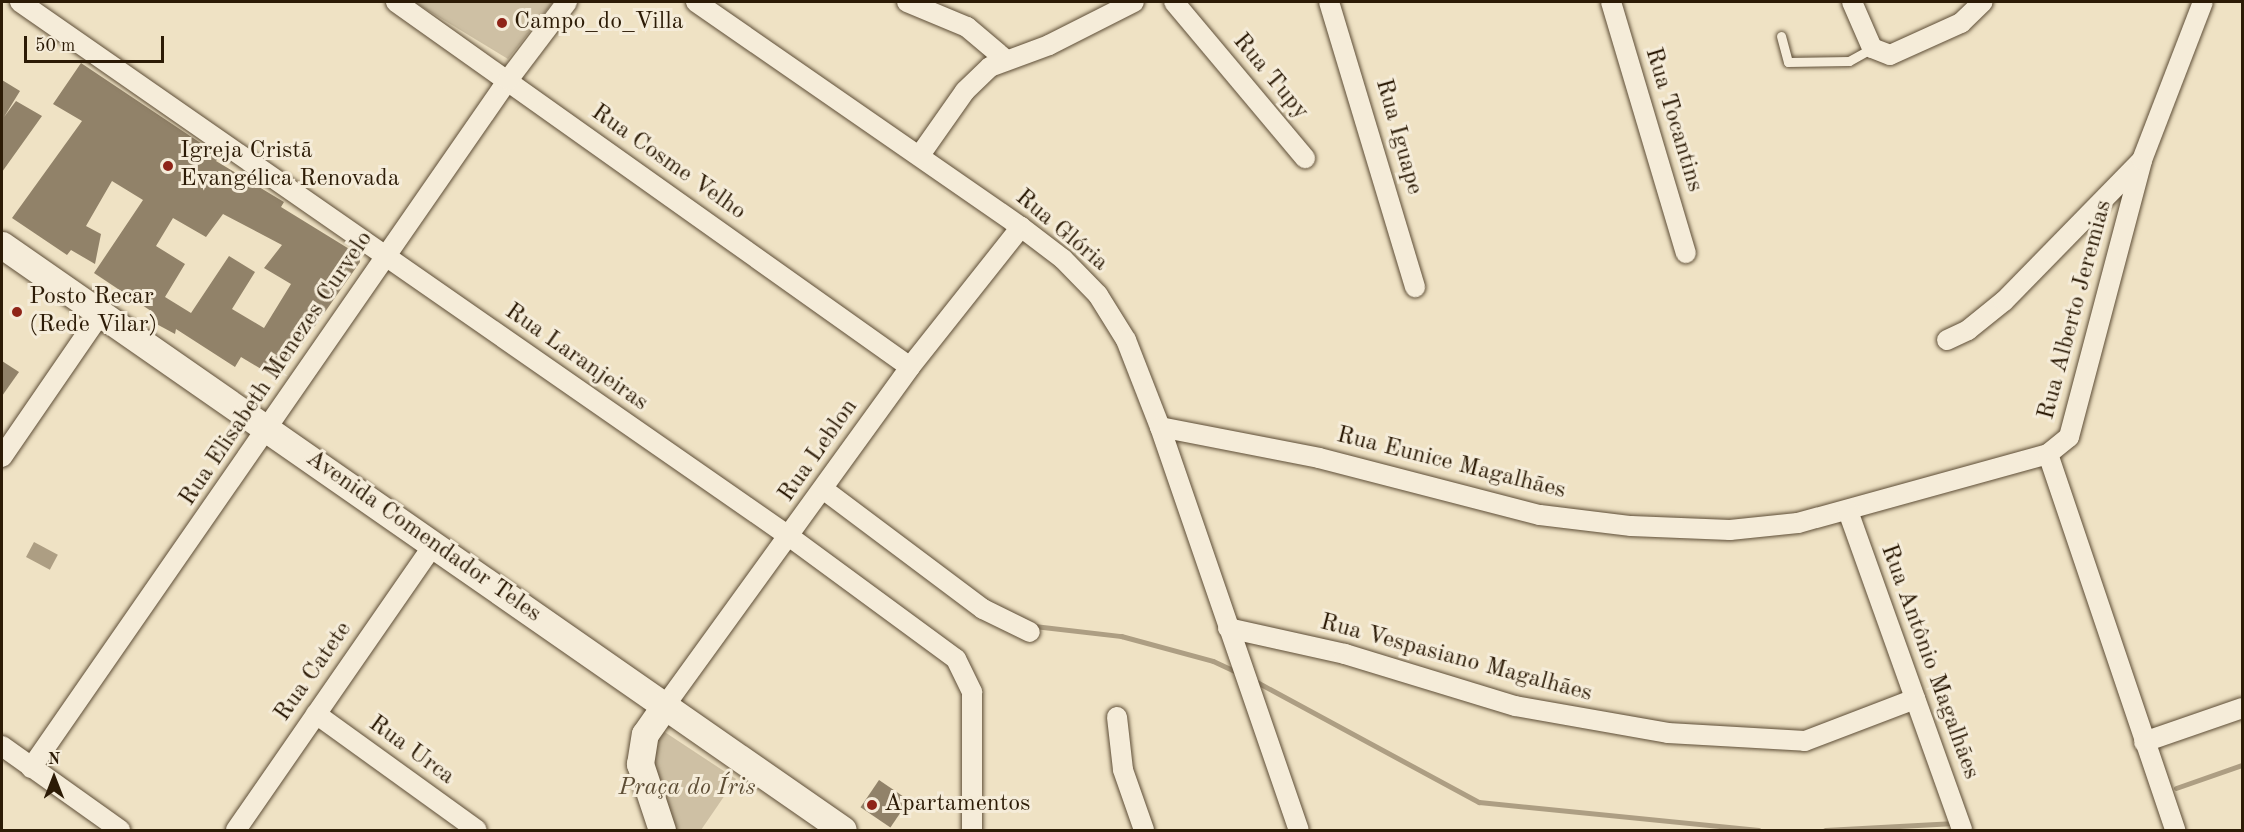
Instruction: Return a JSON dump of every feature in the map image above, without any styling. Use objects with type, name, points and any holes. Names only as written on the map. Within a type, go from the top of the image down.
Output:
[{"type":"main road","name":"Avenida Comendador Teles","points":[[2,245],[435,543],[664,707],[843,831]]},
{"type":"main road","points":[[662,831],[640,755],[645,734],[664,707]]},
{"type":"street","name":"Rua Laranjeiras","points":[[20,2],[790,537],[964,669],[972,692],[972,831]]},
{"type":"street","name":"Rua Cosme Velho","points":[[396,2],[910,367]]},
{"type":"street","name":"Rua Elisabeth Menezes Curvelo","points":[[31,768],[268,430],[384,257],[508,80],[567,2]]},
{"type":"street","name":"Rua Glória","points":[[696,2],[1021,227],[1063,259],[1098,295],[1126,340],[1160,426],[1299,831]]},
{"type":"street","points":[[907,2],[967,27],[1006,60]]},
{"type":"street","points":[[920,155],[976,78],[1006,60],[1049,45],[1134,2]]},
{"type":"street","name":"Rua Tupy","points":[[1174,2],[1305,158]]},
{"type":"street","name":"Rua Iguape","points":[[1329,2],[1415,287]]},
{"type":"street","name":"Rua Tocantins","points":[[1611,2],[1686,253]]},
{"type":"street","points":[[1852,2],[1872,48],[1890,55],[1920,45],[1961,23],[1983,2]]},
{"type":"street","name":"Rua Alberto Jeremias","points":[[2175,831],[2048,454],[2069,437],[2142,160],[2204,2]]},
{"type":"street","points":[[1947,340],[1968,330],[2004,301],[2142,160]]},
{"type":"street","name":"Rua Leblon","points":[[664,707],[790,537],[910,367],[1021,227]]},
{"type":"street","points":[[2,457],[101,314]]},
{"type":"street","name":"Rua Eunice Magalhães","points":[[1160,426],[1319,458],[1540,515],[1631,526],[1730,530],[1798,523],[2048,454]]},
{"type":"street","points":[[829,480],[983,609],[1030,632]]},
{"type":"street","name":"Rua Antônio Magalhães","points":[[1848,511],[1962,831]]},
{"type":"street","name":"Rua Catete","points":[[236,831],[435,543]]},
{"type":"street","name":"Rua Vespasiano Magalhães","points":[[1228,628],[1345,654],[1515,706],[1668,733],[1805,741],[1915,699]]},
{"type":"street","points":[[2144,742],[2242,708]]},
{"type":"street","name":"Rua Urca","points":[[316,714],[477,831]]},
{"type":"street","points":[[1117,717],[1123,770],[1144,831]]},
{"type":"street","points":[[2,746],[120,831]]},
{"type":"lane","points":[[1781,36],[1788,62],[1849,61],[1872,48]]},
{"type":"green space","points":[[414,2],[553,2],[508,59]]},
{"type":"green space","name":"Praça do Íris","points":[[654,725],[736,779],[701,830],[668,830],[651,791]]},
{"type":"shaded area","points":[[34,542],[58,555],[50,570],[26,557]]},
{"type":"building","points":[[81,63],[220,156],[216,161],[284,202],[281,207],[359,255],[360,262],[278,379],[241,357],[235,367],[176,329],[175,334],[149,320],[154,313],[94,273],[143,200],[112,181],[86,226],[101,234],[95,264],[71,250],[67,255],[12,218],[82,121],[53,104]],"holes":[[[223,214],[282,245],[264,268],[291,284],[264,328],[232,309],[255,272],[229,256],[191,313],[165,297],[185,264],[156,246],[173,218],[206,237]]]},
{"type":"building","points":[[2,80],[20,91],[4,117],[16,101],[42,116],[2,172]]},
{"type":"building","points":[[2,361],[19,372],[2,396]]},
{"type":"building","name":"Apartamentos","points":[[879,780],[909,800],[890,827],[861,807]]},
{"type":"waterway","points":[[1034,626],[1121,636],[1213,661],[1239,673]]},
{"type":"waterway","points":[[1253,680],[1479,802],[1759,830]]},
{"type":"waterway","points":[[2176,788],[2242,765]]},
{"type":"waterway","points":[[1825,830],[1955,823]]},
{"type":"place","name":"Campo_do_Villa","points":[[502,23]]},
{"type":"place","name":"Igreja Cristã Evangélica Renovada","points":[[168,166]]},
{"type":"place","name":"Posto Recar (Rede Vilar)","points":[[17,312]]},
{"type":"place","name":"Apartamentos","points":[[872,805]]}]
